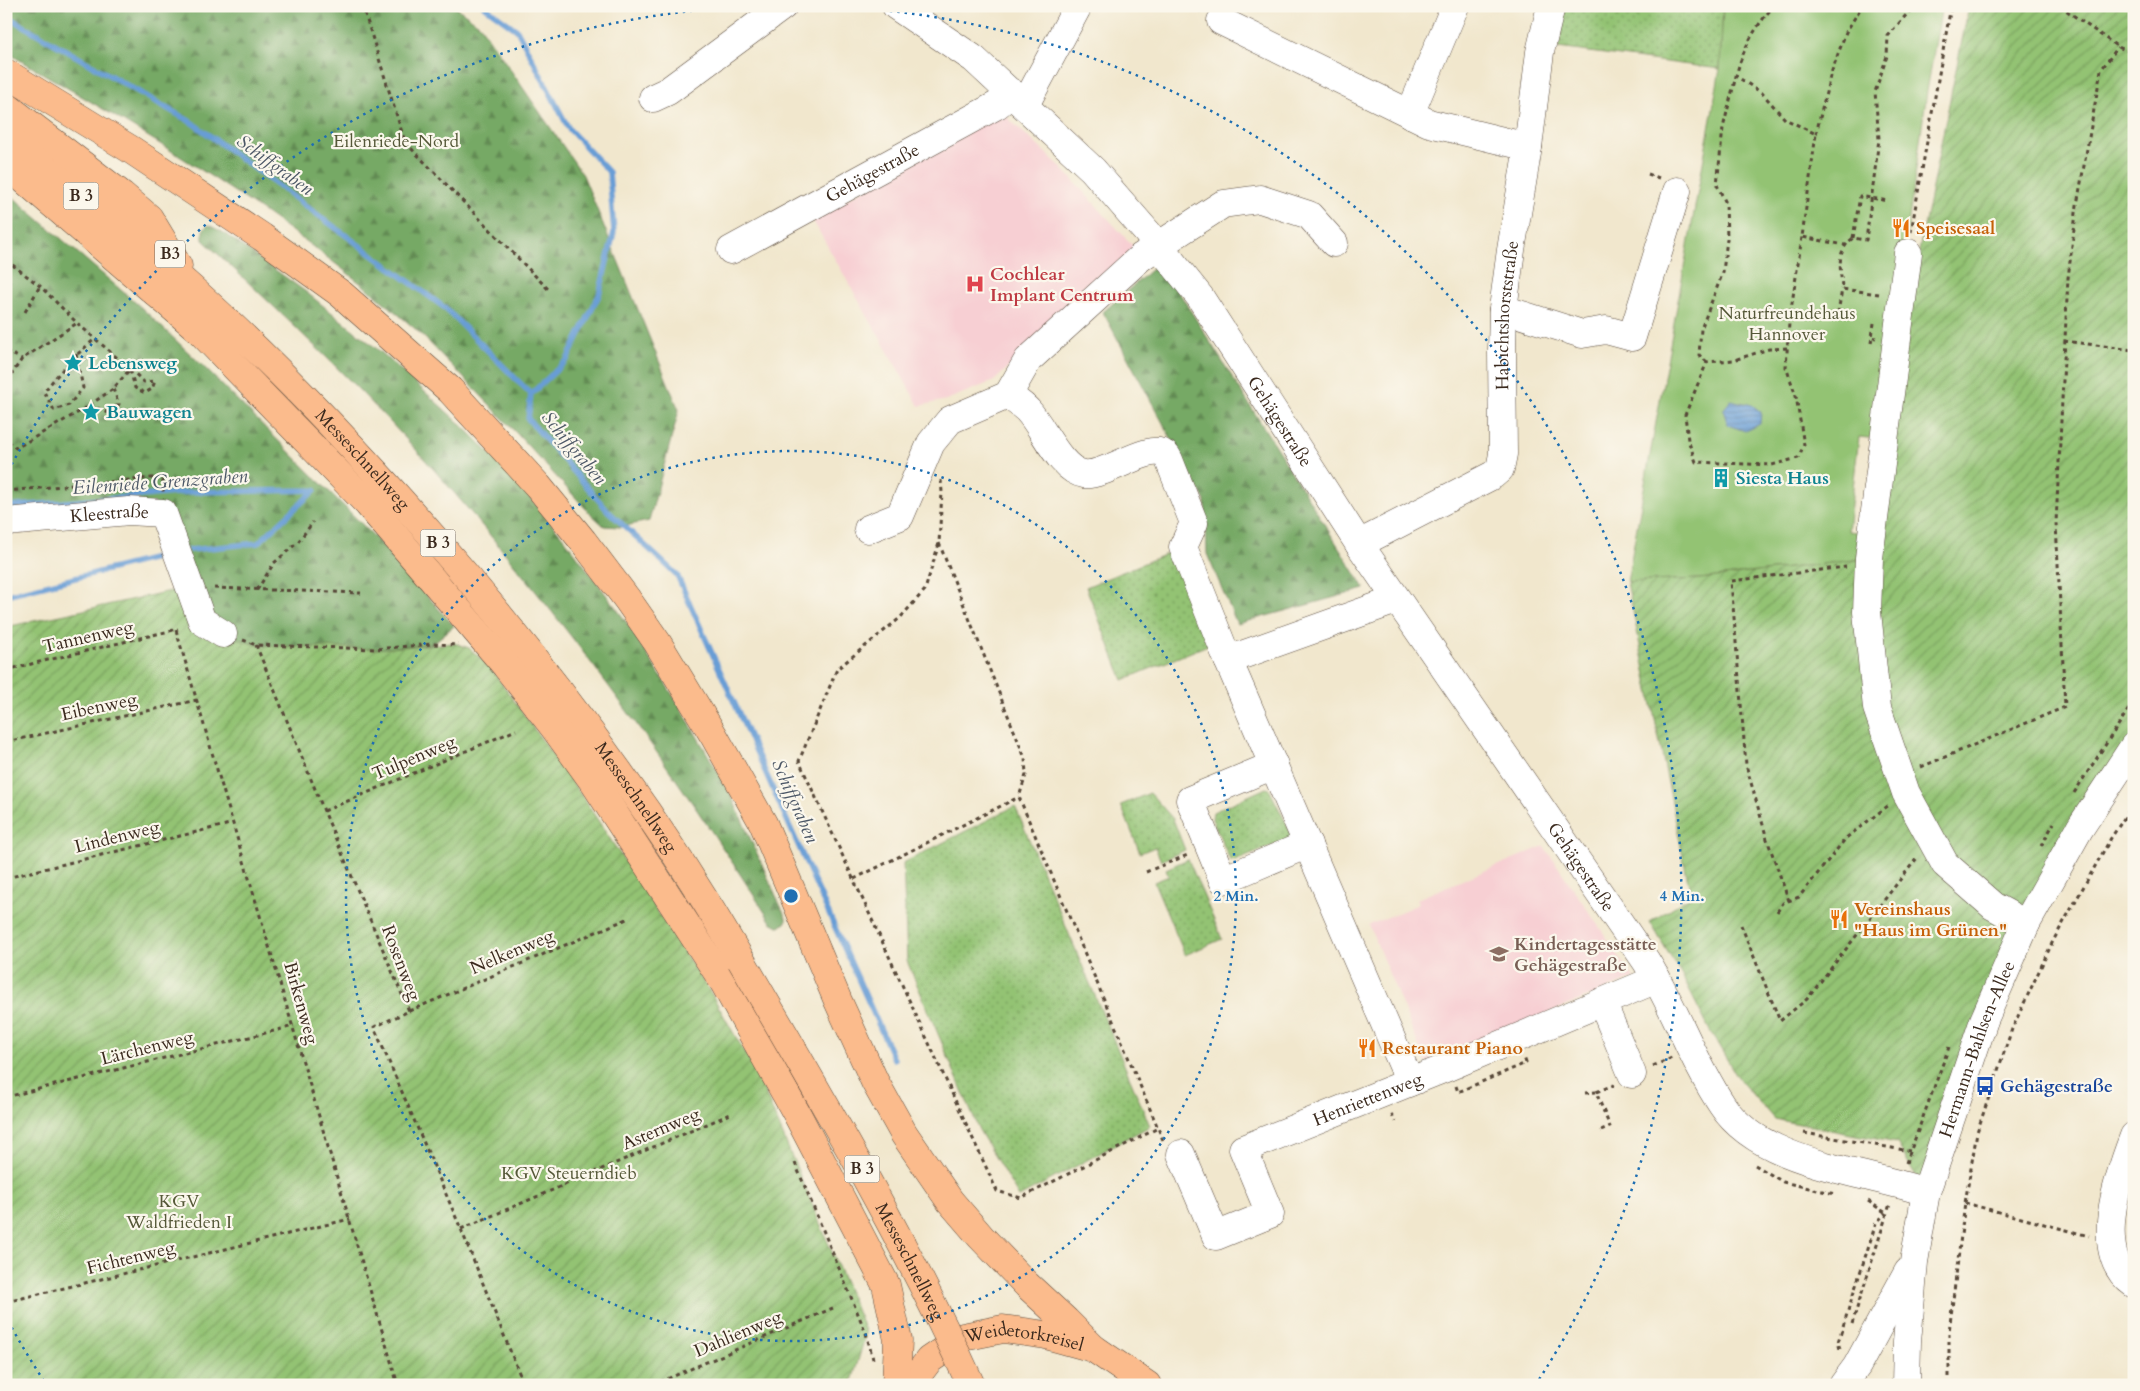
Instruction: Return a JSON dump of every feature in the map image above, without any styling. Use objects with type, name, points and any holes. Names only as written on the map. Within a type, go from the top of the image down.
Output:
[{"type":"main road","points":[[6,73],[179,182],[262,237],[340,294],[450,390],[538,486],[583,541],[657,642],[763,823],[838,1001],[875,1082],[904,1134],[950,1201],[981,1237],[1092,1348]]},
{"type":"main road","name":"Messeschnellweg","points":[[6,106],[149,218],[192,289]]},
{"type":"main road","name":"Messeschnellweg","points":[[6,138],[108,217],[192,289],[272,364],[366,461],[475,586],[574,712],[655,823],[709,904],[852,1151],[947,1332],[971,1385]]},
{"type":"main road","points":[[6,164],[198,329],[368,504],[506,666],[595,784],[723,981],[798,1116],[886,1285],[898,1340],[885,1380]]},
{"type":"main road","name":"Weidetorkreisel","points":[[910,1385],[928,1360],[963,1337],[1003,1329],[1046,1335],[1092,1348],[1147,1385]]},
{"type":"street","points":[[653,98],[668,91],[782,6]]},
{"type":"street","name":"Gehägestraße","points":[[896,6],[974,58],[1093,170],[1159,246],[1200,297],[1396,600],[1657,979],[1722,1106],[1735,1121],[1774,1149],[1807,1161],[1898,1183],[1926,1192]]},
{"type":"street","points":[[1018,99],[1078,6]]},
{"type":"street","points":[[1410,114],[1455,6]]},
{"type":"street","name":"Habichtshorststraße","points":[[1359,544],[1493,475],[1500,469],[1504,454],[1503,308],[1528,147],[1540,52],[1551,6]]},
{"type":"street","points":[[1221,21],[1429,123],[1528,147]]},
{"type":"street","name":"Gehägestraße","points":[[731,250],[997,105],[1018,99]]},
{"type":"street","points":[[1503,308],[1582,334],[1606,330],[1632,337],[1677,191]]},
{"type":"street","points":[[868,528],[900,516],[930,443],[950,420],[1008,395],[1028,360],[1141,257],[1223,204],[1260,200],[1309,215],[1334,243]]},
{"type":"street","points":[[1908,253],[1869,564],[1867,612],[1876,708],[1902,784],[1946,864],[1993,906],[2026,924]]},
{"type":"street","points":[[1008,395],[1028,411],[1066,465],[1076,472],[1086,474],[1098,473],[1147,453],[1157,452],[1164,454],[1169,460],[1194,523],[1183,547],[1228,660],[1410,1082]]},
{"type":"street","name":"Kleestraße","points":[[6,522],[129,511],[163,513],[202,621],[223,634]]},
{"type":"street","points":[[1228,660],[1396,600]]},
{"type":"street","name":"Hermann-Bahlsen-Allee","points":[[1906,1385],[1906,1342],[1914,1262],[1926,1192],[1984,1020],[2026,924],[2080,828],[2134,746]]},
{"type":"street","points":[[1274,765],[1190,800],[1223,880],[1308,844]]},
{"type":"street","name":"Henriettenweg","points":[[1181,1154],[1216,1236],[1270,1214],[1243,1149],[1657,979]]},
{"type":"street","points":[[1602,1002],[1632,1074]]},
{"type":"street","points":[[2134,1136],[2120,1174],[2114,1201],[2111,1242],[2115,1261],[2124,1277],[2134,1284]]},
{"type":"street","name":"Hermann-Bahlsen-Allee","points":[[1843,1385],[1857,1366],[1914,1262]]},
{"type":"path","points":[[350,6],[366,14],[405,142],[549,290]]},
{"type":"path","points":[[1770,6],[1773,7],[1757,25],[1740,57],[1723,128],[1717,185],[1726,203],[1727,239],[1723,272],[1701,329],[1699,355],[1707,362],[1734,360],[1769,349],[1787,348]]},
{"type":"path","points":[[1707,362],[1684,416],[1688,440],[1696,462],[1772,465],[1798,458],[1804,445],[1796,396],[1786,366],[1816,134],[1830,76],[1846,32],[1862,6]]},
{"type":"path","points":[[1853,238],[1866,240],[1873,198],[1879,139],[1875,92],[1887,56],[1888,36],[1914,6]]},
{"type":"path","points":[[1908,253],[1952,6]]},
{"type":"path","points":[[2060,6],[2118,47],[2134,54]]},
{"type":"path","points":[[1777,912],[1783,903],[1798,897],[1846,838],[1902,784],[2064,707],[2056,523],[2068,278],[2077,205],[2101,70],[2118,47]]},
{"type":"path","points":[[1736,76],[1762,93],[1785,119],[1816,134]]},
{"type":"path","points":[[1648,174],[1654,176]]},
{"type":"path","points":[[1838,313],[1842,289],[1841,251],[1853,238],[1860,196],[1888,201]]},
{"type":"path","points":[[1802,237],[1845,245]]},
{"type":"path","points":[[6,260],[40,286],[94,339],[130,369],[144,382],[155,381],[152,389],[145,393],[135,388],[130,369]]},
{"type":"path","points":[[25,312],[40,286]]},
{"type":"path","points":[[1842,289],[1878,294]]},
{"type":"path","points":[[6,382],[22,360],[77,323]]},
{"type":"path","points":[[1871,343],[1872,337]]},
{"type":"path","points":[[76,354],[83,388],[69,405],[54,410],[44,392],[57,374],[76,354],[94,339]]},
{"type":"path","points":[[2064,341],[2134,350]]},
{"type":"path","points":[[6,351],[22,360]]},
{"type":"path","points":[[6,440],[16,448],[90,405],[113,389],[130,369]]},
{"type":"path","points":[[90,405],[111,414],[119,404],[113,389]]},
{"type":"path","points":[[940,474],[942,492],[939,543],[925,590],[900,618],[837,669],[799,761],[997,1190],[1021,1198],[1158,1128]]},
{"type":"path","points":[[6,491],[163,477],[163,486]]},
{"type":"path","points":[[257,590],[274,563],[298,542],[312,522]]},
{"type":"path","points":[[939,543],[1026,758],[1026,776],[1019,798],[1164,1142],[1181,1154]]},
{"type":"path","points":[[1789,901],[1767,839],[1746,766],[1731,582],[1869,564]]},
{"type":"path","points":[[189,587],[361,594]]},
{"type":"path","name":"Tannenweg","points":[[6,670],[176,630]]},
{"type":"path","name":"Birkenweg","points":[[176,630],[398,1385]]},
{"type":"path","points":[[223,634],[256,645],[376,649],[454,643],[462,646]]},
{"type":"path","name":"Rosenweg","points":[[256,645],[408,1011],[374,1027],[461,1229],[524,1385]]},
{"type":"path","name":"Eibenweg","points":[[6,742],[197,700]]},
{"type":"path","name":"Tulpenweg","points":[[324,811],[516,730]]},
{"type":"path","points":[[854,880],[1019,798]]},
{"type":"path","points":[[1949,1385],[1949,1332],[1965,1203],[1977,1132],[2012,1029],[2053,941],[2110,838],[2134,803]]},
{"type":"path","name":"Lindenweg","points":[[6,878],[234,823]]},
{"type":"path","points":[[1741,925],[1780,1021],[1807,999],[1902,875],[1932,840]]},
{"type":"path","points":[[1146,872],[1209,846]]},
{"type":"path","name":"Nelkenweg","points":[[408,1011],[627,919]]},
{"type":"path","name":"Lärchenweg","points":[[6,1096],[294,1026]]},
{"type":"path","points":[[1585,1092],[1596,1092]]},
{"type":"path","name":"Asternweg","points":[[461,1229],[733,1114]]},
{"type":"path","points":[[1795,1131],[1910,1151]]},
{"type":"path","points":[[793,1159],[866,1333],[873,1358],[873,1367]]},
{"type":"path","points":[[1965,1203],[2111,1242]]},
{"type":"path","points":[[1845,1346],[1842,1356],[1838,1342],[1876,1223],[1886,1212],[1851,1327]]},
{"type":"path","name":"Fichtenweg","points":[[6,1302],[350,1219]]},
{"type":"path","name":"Dahlienweg","points":[[653,1385],[833,1308]]},
{"type":"path","points":[[870,1385],[885,1380]]},
{"type":"shaded area","name":"Cochlear Implant Centrum","points":[[1001,112],[1059,165],[1135,248],[994,381],[946,400],[919,406],[812,219]]},
{"type":"shaded area","name":"Kindertagesstätte Gehägestraße","points":[[1544,846],[1634,978],[1426,1063],[1369,925],[1419,904],[1417,899]]},
{"type":"green space","name":"Eilenriede-Nord","points":[[6,6],[454,6],[479,24],[583,175],[679,410],[649,521],[620,527],[604,526],[430,343],[366,288],[267,214],[216,180],[112,114],[6,52]]},
{"type":"green space","points":[[1566,6],[1723,6],[1720,69],[1558,48]]},
{"type":"green space","name":"Naturfreundehaus Hannover","points":[[1723,6],[1942,6],[1927,91],[1878,439],[1859,437],[1848,531],[1867,533],[1863,559],[1700,579],[1627,582],[1720,69]]},
{"type":"green space","points":[[1969,6],[2134,6],[2134,746],[2079,828],[1924,1190],[1897,1143],[1774,1119],[1738,1078],[1650,922],[1691,896],[1627,582],[1700,579],[1863,559],[1918,256]]},
{"type":"green space","points":[[6,191],[143,309],[205,368],[372,534],[454,626],[432,644],[376,649],[256,645],[223,634],[163,513],[6,522]]},
{"type":"green space","points":[[208,225],[221,231],[306,292],[381,352],[468,431],[509,473],[563,537],[625,620],[679,705],[729,791],[786,918],[786,922],[780,927],[771,922],[695,807],[615,695],[574,640],[488,533],[415,448],[386,418],[326,357],[203,240],[203,230]]},
{"type":"green space","points":[[1160,262],[1365,589],[1237,624],[1207,554],[1205,501],[1103,312]]},
{"type":"green space","points":[[1183,547],[1220,640],[1123,680],[1086,587]]},
{"type":"green space","points":[[189,587],[223,634],[256,645],[376,649],[454,643],[469,648],[490,667],[584,799],[712,995],[758,1076],[866,1333],[851,1385],[6,1385],[6,627]]},
{"type":"green space","points":[[1266,788],[1269,789],[1290,831],[1290,839],[1235,861],[1230,860],[1212,819],[1213,812]]},
{"type":"green space","points":[[1150,793],[1173,819],[1185,850],[1161,861],[1155,847],[1140,853],[1121,805]]},
{"type":"green space","points":[[1015,806],[1150,1126],[1019,1197],[979,1130],[907,961],[903,863]]},
{"type":"green space","points":[[1188,859],[1222,939],[1185,955],[1154,882],[1169,876],[1166,869]]},
{"type":"water","points":[[1731,400],[1752,405],[1761,412],[1760,424],[1745,431],[1728,425],[1723,410]]},
{"type":"waterway","points":[[484,6],[517,30],[569,129],[609,172],[614,232],[599,295],[567,360],[531,394]]},
{"type":"waterway","name":"Schiffgraben","points":[[6,16],[191,122],[445,308],[531,394]]},
{"type":"waterway","name":"Schiffgraben","points":[[531,394],[528,419],[608,511],[677,575],[894,1059]]},
{"type":"waterway","name":"Eilenriede Grenzgraben","points":[[6,507],[189,492],[315,490]]},
{"type":"waterway","points":[[190,550],[258,543],[315,490]]},
{"type":"waterway","points":[[6,595],[164,556]]},
{"type":"place","name":"Speisesaal","points":[[1901,228]]},
{"type":"place","name":"Cochlear Implant Centrum","points":[[975,284]]},
{"type":"place","name":"Lebensweg","points":[[73,363]]},
{"type":"place","name":"Bauwagen","points":[[91,412]]},
{"type":"place","name":"Siesta Haus","points":[[1721,478]]},
{"type":"place","name":"Vereinshaus \"Haus im Grünen\"","points":[[1839,919]]},
{"type":"place","name":"Kindertagesstätte Gehägestraße","points":[[1499,954]]},
{"type":"place","name":"Restaurant Piano","points":[[1367,1048]]},
{"type":"place","name":"Gehägestraße","points":[[1985,1086]]},
{"type":"park label","name":"KGV Steuerndieb","points":[[569,1173]]},
{"type":"park label","name":"KGV Waldfrieden I","points":[[179,1211]]}]
